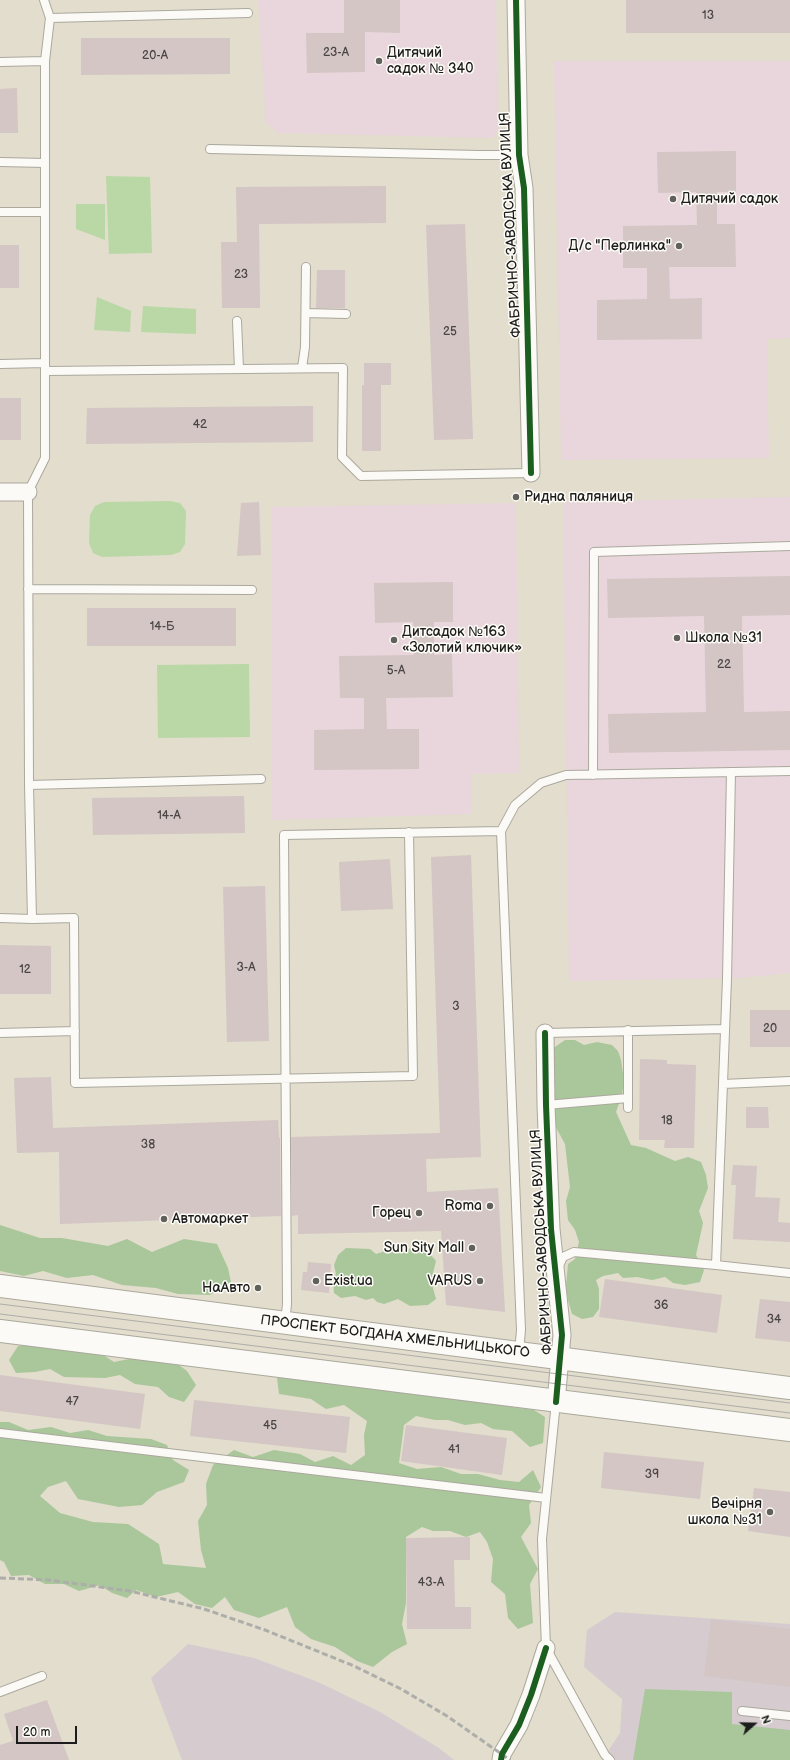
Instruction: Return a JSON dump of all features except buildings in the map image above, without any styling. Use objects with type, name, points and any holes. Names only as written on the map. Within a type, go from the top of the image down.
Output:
[{"type":"main road","name":"ПРОСПЕКТ БОГДАНА ХМЕЛЬНИЦЬКОГО","points":[[0,1286],[790,1388]]},
{"type":"main road","points":[[0,1331],[556,1402],[790,1430]]},
{"type":"street","name":"ФАБРИЧНО-ЗАВОДСЬКА ВУЛИЦЯ","points":[[516,0],[519,154],[524,188],[531,473]]},
{"type":"street","points":[[0,492],[28,492]]},
{"type":"street","name":"ФАБРИЧНО-ЗАВОДСЬКА ВУЛИЦЯ","points":[[545,1033],[546,1105],[552,1229],[562,1335],[556,1402]]},
{"type":"street","points":[[501,1760],[502,1754],[519,1725],[531,1695],[546,1648]]},
{"type":"lane","points":[[32,919],[29,785],[28,492],[45,458],[45,61],[50,18],[44,0]]},
{"type":"lane","points":[[50,18],[248,13]]},
{"type":"lane","points":[[0,62],[45,61]]},
{"type":"lane","points":[[210,149],[479,155],[519,154]]},
{"type":"lane","points":[[0,162],[45,163]]},
{"type":"lane","points":[[0,212],[44,212]]},
{"type":"lane","points":[[302,368],[305,347],[306,267]]},
{"type":"lane","points":[[306,313],[346,314]]},
{"type":"lane","points":[[238,321],[239,370]]},
{"type":"lane","points":[[0,364],[45,367],[239,370],[343,368],[342,457],[361,476],[531,473]]},
{"type":"lane","points":[[593,775],[594,552],[790,546]]},
{"type":"lane","points":[[28,589],[252,590]]},
{"type":"lane","points":[[519,1352],[521,1330],[500,831],[515,805],[541,783],[566,775],[790,770]]},
{"type":"lane","points":[[716,1265],[725,1029],[731,772]]},
{"type":"lane","points":[[29,785],[261,779]]},
{"type":"lane","points":[[285,1323],[287,1304],[284,836],[500,831]]},
{"type":"lane","points":[[0,918],[74,918],[75,1083],[413,1076],[409,832]]},
{"type":"lane","points":[[545,1033],[725,1029]]},
{"type":"lane","points":[[628,1030],[628,1108]]},
{"type":"lane","points":[[0,1032],[75,1031]]},
{"type":"lane","points":[[723,1084],[790,1081]]},
{"type":"lane","points":[[546,1105],[628,1098]]},
{"type":"lane","points":[[557,1270],[563,1257],[574,1252],[716,1265],[790,1274]]},
{"type":"lane","points":[[556,1402],[542,1539],[546,1648],[605,1755],[610,1760]]},
{"type":"lane","points":[[0,1433],[546,1498]]},
{"type":"lane","points":[[0,1692],[42,1676]]},
{"type":"lane","points":[[742,1711],[790,1716]]},
{"type":"shaded area","name":"Дитячий садок № 340","points":[[258,0],[496,0],[498,130],[492,138],[277,133],[266,122]]},
{"type":"shaded area","name":"Дитячий садок","points":[[554,61],[790,61],[790,338],[767,339],[769,458],[561,460]]},
{"type":"shaded area","name":"Школа №31","points":[[790,497],[790,973],[741,978],[569,981],[563,502]]},
{"type":"shaded area","name":"Дитсадок №163 «Золотий ключик»","points":[[516,503],[519,773],[472,774],[471,814],[271,820],[271,507]]},
{"type":"shaded area","points":[[615,1612],[790,1624],[790,1760],[602,1760],[620,1733],[622,1699],[584,1667],[587,1630]]},
{"type":"shaded area","points":[[188,1644],[254,1658],[318,1682],[380,1712],[439,1748],[454,1760],[182,1760],[151,1678]]},
{"type":"green space","points":[[106,176],[150,177],[152,253],[109,254]]},
{"type":"green space","points":[[76,204],[105,204],[105,240],[76,229]]},
{"type":"green space","points":[[97,297],[131,311],[130,332],[94,330]]},
{"type":"green space","points":[[143,306],[196,309],[196,334],[141,332]]},
{"type":"green space","points":[[170,501],[180,503],[186,511],[185,544],[180,552],[171,555],[102,557],[93,553],[89,543],[90,515],[95,506],[104,502]]},
{"type":"green space","points":[[249,664],[250,737],[158,738],[157,665]]},
{"type":"green space","points":[[565,1040],[575,1040],[584,1045],[597,1042],[612,1045],[618,1051],[624,1080],[622,1095],[616,1112],[631,1145],[646,1148],[675,1161],[688,1157],[701,1162],[706,1175],[708,1188],[699,1211],[703,1223],[696,1255],[704,1270],[700,1282],[685,1285],[673,1283],[665,1277],[652,1280],[637,1277],[623,1278],[618,1273],[603,1276],[596,1280],[599,1289],[599,1309],[593,1317],[582,1319],[572,1314],[568,1300],[566,1286],[568,1264],[575,1259],[579,1242],[575,1230],[568,1220],[566,1201],[570,1187],[565,1144],[553,1122],[552,1087],[555,1077],[550,1064],[552,1049]]},
{"type":"green space","points":[[0,1225],[40,1238],[62,1238],[108,1246],[127,1239],[152,1252],[184,1239],[217,1244],[228,1268],[231,1282],[210,1295],[178,1294],[156,1288],[122,1285],[93,1275],[67,1278],[43,1271],[24,1276],[0,1271]]},
{"type":"green space","points":[[424,1247],[436,1261],[431,1281],[436,1299],[428,1305],[410,1306],[398,1299],[384,1304],[377,1302],[373,1298],[366,1300],[355,1296],[341,1298],[334,1293],[333,1279],[336,1274],[334,1265],[338,1255],[346,1248],[370,1249],[376,1254],[395,1248],[404,1253],[410,1248]]},
{"type":"green space","points":[[33,1343],[100,1353],[114,1362],[134,1358],[171,1359],[187,1371],[196,1385],[184,1402],[169,1397],[158,1387],[135,1384],[120,1375],[105,1378],[64,1377],[50,1369],[35,1372],[16,1373],[9,1360],[18,1346]]},
{"type":"green space","points":[[298,1376],[346,1381],[365,1388],[389,1387],[482,1400],[505,1406],[534,1410],[545,1417],[543,1443],[530,1447],[512,1431],[493,1429],[481,1423],[465,1425],[448,1420],[435,1420],[416,1416],[404,1425],[399,1463],[417,1469],[441,1467],[461,1474],[478,1474],[500,1480],[519,1482],[533,1470],[541,1487],[529,1505],[531,1523],[521,1537],[538,1569],[530,1584],[533,1623],[518,1629],[508,1618],[505,1594],[491,1582],[493,1559],[487,1542],[480,1532],[466,1537],[450,1531],[433,1531],[422,1527],[406,1537],[406,1603],[402,1624],[407,1644],[392,1652],[373,1667],[357,1661],[335,1647],[311,1639],[295,1627],[287,1607],[259,1618],[234,1610],[225,1597],[212,1608],[195,1604],[178,1592],[156,1597],[136,1590],[127,1598],[112,1593],[100,1585],[79,1591],[64,1584],[45,1584],[29,1575],[11,1576],[4,1562],[0,1560],[0,1422],[9,1422],[28,1430],[51,1427],[70,1433],[88,1430],[107,1436],[151,1439],[167,1445],[173,1460],[189,1470],[184,1482],[157,1492],[142,1505],[119,1507],[78,1499],[66,1481],[48,1487],[40,1496],[60,1513],[93,1522],[128,1524],[159,1544],[163,1564],[206,1568],[201,1550],[198,1521],[207,1505],[206,1484],[213,1465],[234,1450],[253,1457],[274,1450],[300,1454],[315,1462],[333,1456],[351,1465],[365,1455],[364,1435],[367,1421],[344,1405],[326,1409],[311,1399],[279,1394],[277,1378]]},
{"type":"green space","points":[[645,1689],[732,1692],[732,1724],[790,1730],[790,1760],[633,1760]]},
{"type":"tram line","points":[[0,1304],[790,1403]]},
{"type":"tram line","points":[[0,1314],[790,1413]]},
{"type":"railway","points":[[0,1578],[49,1580],[130,1591],[204,1609],[265,1630],[354,1666],[401,1689],[447,1716],[510,1760]]},
{"type":"cycle path","points":[[516,0],[519,155],[524,188],[531,473]]},
{"type":"cycle path","points":[[545,1033],[546,1105],[551,1229],[562,1335],[556,1402]]},
{"type":"cycle path","points":[[501,1760],[502,1754],[519,1725],[531,1695],[546,1648]]},
{"type":"place","name":"Дитячий садок № 340","points":[[379,61]]},
{"type":"place","name":"Дитячий садок","points":[[673,199]]},
{"type":"place","name":"Д/с \"Перлинка\"","points":[[679,246]]},
{"type":"place","name":"Ридна паляниця","points":[[516,497]]},
{"type":"place","name":"Школа №31","points":[[677,638]]},
{"type":"place","name":"Дитсадок №163 «Золотий ключик»","points":[[394,640]]},
{"type":"place","name":"Roma","points":[[490,1206]]},
{"type":"place","name":"Горец","points":[[419,1213]]},
{"type":"place","name":"Автомаркет","points":[[164,1219]]},
{"type":"place","name":"Sun Sity Mall","points":[[472,1248]]},
{"type":"place","name":"Exist.ua","points":[[316,1281]]},
{"type":"place","name":"VARUS","points":[[480,1281]]},
{"type":"place","name":"НаАвто","points":[[258,1288]]},
{"type":"place","name":"Вечірня школа №31","points":[[770,1512]]}]
